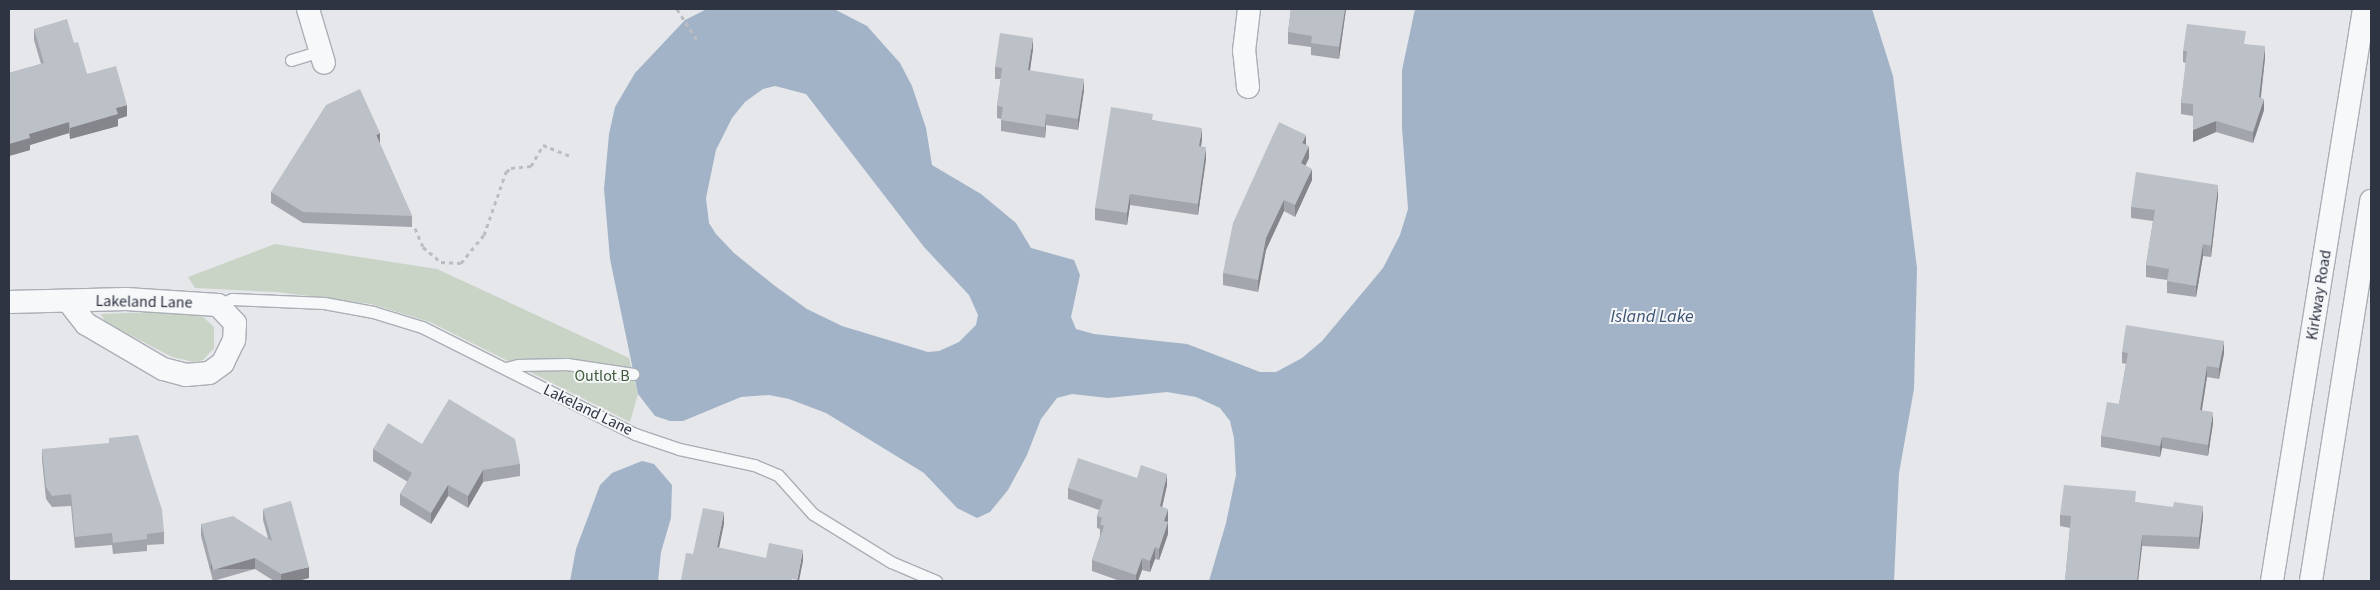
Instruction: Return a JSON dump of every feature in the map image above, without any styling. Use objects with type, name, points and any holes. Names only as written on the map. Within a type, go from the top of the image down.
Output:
[{"type":"street","points":[[308,9],[322,57]]},
{"type":"street","points":[[1248,87],[1244,51],[1249,9]]},
{"type":"street","name":"Kirkway Road","points":[[2272,581],[2364,9]]},
{"type":"street","points":[[2311,581],[2366,280],[2371,201]]},
{"type":"street","points":[[2323,273],[2366,280]]},
{"type":"street","name":"Lakeland Lane","points":[[9,302],[69,302],[126,299],[218,305],[235,322],[234,340],[223,363],[209,373],[186,375],[163,369],[86,324],[69,302]]},
{"type":"lane","points":[[291,60],[322,57]]},
{"type":"lane","name":"Lakeland Lane","points":[[218,305],[232,299],[271,299],[324,303],[374,312],[422,327],[635,434],[679,450],[754,465],[778,474],[813,514],[890,562],[936,581]]},
{"type":"lane","points":[[506,368],[518,365],[567,364],[633,374]]},
{"type":"path","points":[[677,9],[699,44]]},
{"type":"path","points":[[415,228],[423,247],[440,262],[461,263],[484,235],[506,172],[511,168],[531,166],[543,145],[570,156]]},
{"type":"green space","name":"Outlot B","points":[[275,244],[437,269],[629,358],[638,394],[630,422],[430,322],[371,304],[277,292],[195,288],[188,277]]},
{"type":"green space","points":[[177,311],[200,314],[214,327],[214,348],[203,360],[194,362],[172,357],[105,322],[101,314]]},
{"type":"water","name":"Island Lake","points":[[707,9],[834,9],[867,26],[900,63],[912,86],[926,128],[932,165],[981,194],[1016,223],[1031,248],[1074,260],[1080,275],[1071,317],[1076,329],[1094,334],[1187,344],[1260,372],[1276,372],[1302,358],[1322,341],[1383,268],[1400,235],[1408,209],[1402,128],[1402,70],[1415,9],[1872,9],[1893,76],[1917,268],[1914,389],[1899,473],[1894,581],[1209,581],[1226,523],[1236,475],[1234,438],[1230,421],[1220,408],[1196,397],[1167,392],[1108,398],[1072,394],[1057,398],[1041,419],[1027,455],[1008,490],[990,512],[977,518],[957,508],[924,473],[826,413],[789,399],[769,395],[741,397],[683,421],[670,421],[655,416],[638,394],[610,259],[604,189],[609,134],[615,107],[635,73],[685,20]],"holes":[[[775,86],[806,94],[924,247],[969,295],[978,315],[976,325],[959,342],[939,351],[928,352],[842,326],[807,309],[775,286],[734,253],[716,234],[709,223],[706,198],[716,150],[732,118],[745,102],[763,89]]]},
{"type":"water","points":[[642,461],[654,464],[672,485],[671,518],[661,552],[658,581],[570,581],[576,549],[600,485],[612,473]]},
{"type":"building","points":[[1291,9],[1345,9],[1339,47],[1311,43],[1312,36],[1288,32]]},
{"type":"building","points":[[67,19],[74,43],[78,42],[87,74],[116,66],[127,105],[116,108],[118,114],[70,128],[69,122],[29,134],[30,138],[9,144],[9,73],[44,63],[34,29]]},
{"type":"building","points":[[2187,24],[2246,31],[2244,44],[2265,46],[2259,97],[2264,99],[2253,132],[2216,121],[2193,130],[2193,104],[2181,103],[2187,51],[2183,51]]},
{"type":"building","points":[[1000,33],[1033,38],[1028,70],[1084,79],[1078,119],[1046,114],[1045,127],[1001,120],[1003,107],[997,106],[1002,68],[995,67]]},
{"type":"building","points":[[360,89],[380,133],[376,135],[412,216],[303,212],[271,192],[326,105]]},
{"type":"building","points":[[1111,107],[1153,114],[1152,120],[1202,128],[1199,146],[1206,147],[1198,204],[1130,194],[1127,213],[1095,208]]},
{"type":"building","points":[[1279,122],[1306,135],[1302,143],[1309,146],[1301,163],[1312,169],[1295,205],[1284,200],[1266,238],[1258,280],[1223,273],[1233,223]]},
{"type":"building","points":[[2136,172],[2218,185],[2211,246],[2203,244],[2196,286],[2167,281],[2169,269],[2146,265],[2155,210],[2131,207]]},
{"type":"building","points":[[2126,325],[2224,341],[2219,368],[2207,366],[2200,410],[2213,412],[2208,445],[2162,437],[2160,446],[2101,436],[2107,402],[2119,404],[2128,353],[2122,352]]},
{"type":"building","points":[[449,399],[515,439],[520,464],[483,470],[468,496],[448,485],[431,513],[400,494],[412,473],[373,449],[388,423],[422,444]]},
{"type":"building","points":[[138,435],[162,510],[164,532],[147,534],[147,539],[113,543],[112,533],[75,537],[71,494],[52,496],[46,487],[42,449],[109,443],[109,438]]},
{"type":"building","points":[[1078,458],[1137,478],[1141,465],[1167,474],[1160,506],[1168,509],[1164,521],[1168,522],[1159,549],[1155,547],[1150,561],[1142,558],[1136,575],[1092,560],[1104,526],[1100,524],[1102,518],[1097,516],[1103,500],[1068,488]]},
{"type":"building","points":[[2064,485],[2136,491],[2135,502],[2173,507],[2174,502],[2203,506],[2199,537],[2142,535],[2137,581],[2065,581],[2071,516],[2060,515]]},
{"type":"building","points":[[291,501],[309,567],[281,574],[255,558],[213,570],[201,524],[233,516],[272,541],[263,509]]},
{"type":"building","points":[[703,508],[724,512],[717,547],[766,558],[769,543],[803,550],[797,580],[681,580],[686,553],[693,554]]}]
